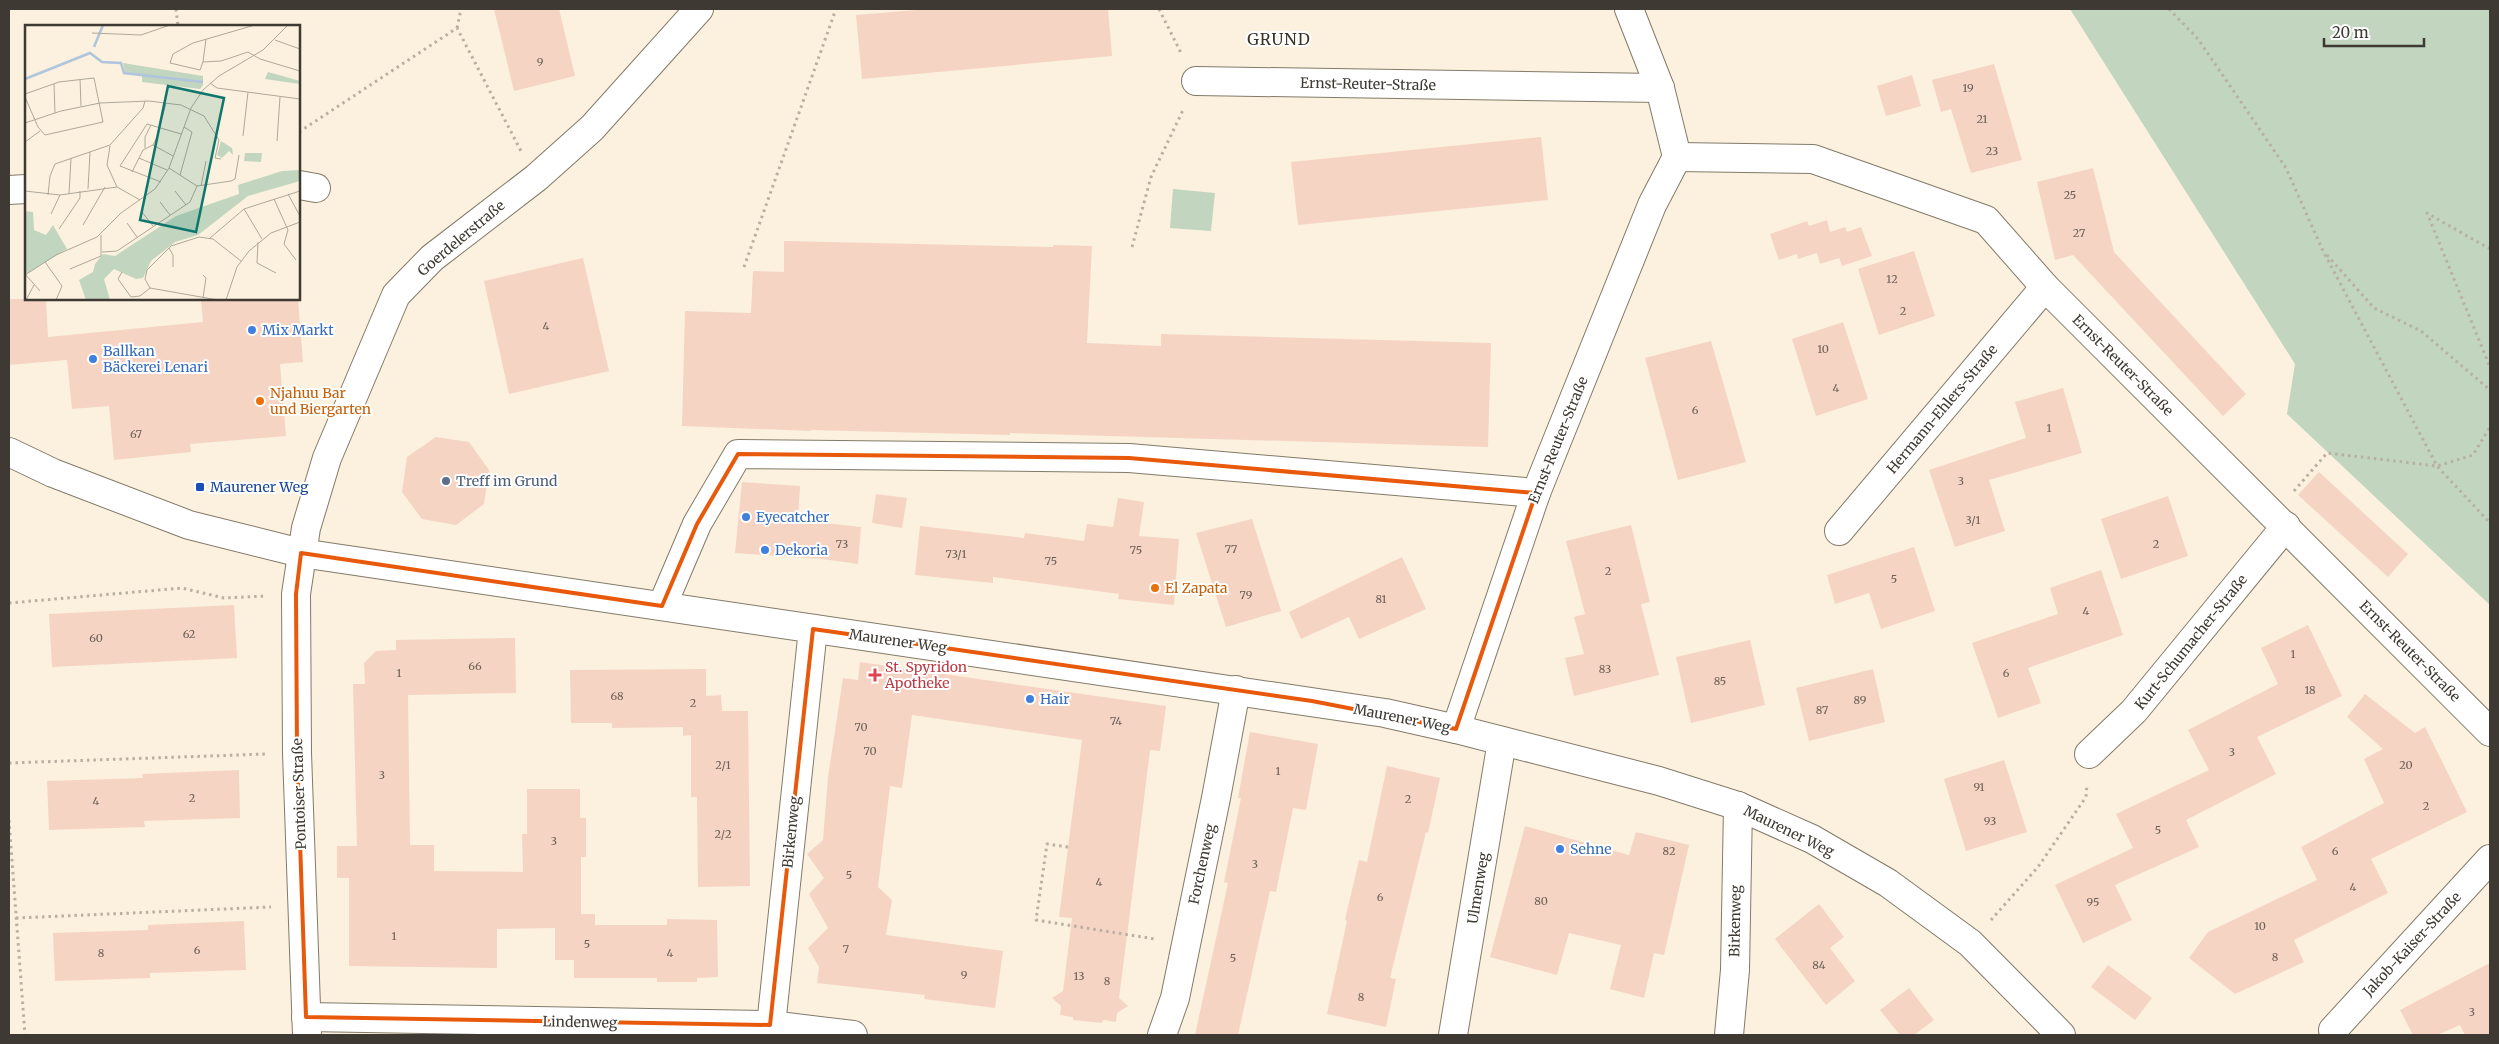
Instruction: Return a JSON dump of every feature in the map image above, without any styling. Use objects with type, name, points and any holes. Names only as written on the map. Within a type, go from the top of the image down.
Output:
[{"type":"street","name":"Goerdelerstraße","points":[[301,553],[306,528],[327,458],[396,295],[432,258],[536,178],[592,128],[699,9]]},
{"type":"street","points":[[1630,9],[1660,88],[1677,157]]},
{"type":"street","name":"Ernst-Reuter-Straße","points":[[1196,81],[1660,88]]},
{"type":"street","name":"Ernst-Reuter-Straße","points":[[1456,729],[1536,493],[1652,205],[1677,157],[1813,159],[1986,220],[2045,287],[2490,732]]},
{"type":"street","points":[[9,190],[25,189]]},
{"type":"street","name":"Hermann-Ehlers-Straße","points":[[1839,530],[2045,287]]},
{"type":"street","name":"Maurener Weg","points":[[9,452],[53,472],[189,525],[301,553],[1385,712],[1660,781],[1738,806],[1812,839],[1888,883],[1970,943],[2061,1035]]},
{"type":"street","points":[[662,606],[697,524],[738,454],[1129,458],[1536,493]]},
{"type":"street","name":"Kurt-Schumacher-Straße","points":[[2089,754],[2134,711],[2286,526]]},
{"type":"street","name":"Pontoiser Straße","points":[[301,553],[296,594],[297,752],[307,1026]]},
{"type":"street","name":"Birkenweg","points":[[770,1030],[814,629]]},
{"type":"street","name":"Forchenweg","points":[[1162,1035],[1175,998],[1236,690]]},
{"type":"street","name":"Ulmenweg","points":[[1453,1035],[1502,741]]},
{"type":"street","name":"Birkenweg","points":[[1729,1035],[1735,970],[1738,806]]},
{"type":"street","name":"Jakob-Kaiser-Straße","points":[[2333,1030],[2490,859]]},
{"type":"street","name":"Lindenweg","points":[[307,1026],[770,1030],[854,1035]]},
{"type":"path","points":[[176,9],[178,25]]},
{"type":"path","points":[[461,9],[457,28],[536,178]]},
{"type":"path","points":[[744,267],[836,9]]},
{"type":"path","points":[[1132,247],[1152,177],[1196,81],[1159,9]]},
{"type":"path","points":[[2169,9],[2198,39],[2286,168],[2323,251],[2438,466],[2490,523]]},
{"type":"path","points":[[300,131],[457,28]]},
{"type":"path","points":[[2490,249],[2427,213],[2490,366]]},
{"type":"path","points":[[2323,251],[2374,308],[2420,330],[2490,390]]},
{"type":"path","points":[[2286,526],[2288,499],[2327,453],[2438,466],[2473,455],[2490,427]]},
{"type":"path","points":[[9,603],[182,588],[224,598],[296,594]]},
{"type":"path","points":[[9,763],[297,752]]},
{"type":"path","points":[[1970,943],[2038,867],[2086,798],[2089,754]]},
{"type":"path","points":[[9,820],[25,1035]]},
{"type":"path","points":[[1068,847],[1047,844],[1036,920],[1185,944]]},
{"type":"path","points":[[16,918],[302,906]]},
{"type":"highlighted area","points":[[738,454],[1129,458],[1536,493],[1456,729],[1312,701],[813,629],[770,1025],[306,1017],[297,753],[296,594],[301,553],[662,606],[697,524]]},
{"type":"green space","points":[[2070,9],[2490,9],[2490,605],[2287,414],[2295,364]]},
{"type":"green space","points":[[1173,189],[1215,193],[1211,231],[1170,228]]},
{"type":"building","points":[[494,9],[559,9],[575,76],[514,91]]},
{"type":"building","points":[[929,9],[1108,9],[1112,56],[862,79],[856,15]]},
{"type":"building","points":[[1994,64],[2022,160],[1971,173],[1951,109],[1941,112],[1932,80]]},
{"type":"building","points":[[1912,75],[1921,106],[1886,116],[1877,86]]},
{"type":"building","points":[[1541,137],[1548,200],[1298,225],[1291,162]]},
{"type":"building","points":[[2093,168],[2114,252],[2246,394],[2223,416],[2073,255],[2055,260],[2037,182]]},
{"type":"building","points":[[1827,220],[1830,232],[1845,227],[1847,232],[1861,227],[1872,256],[1842,266],[1839,258],[1820,264],[1817,253],[1798,259],[1797,254],[1779,260],[1770,234],[1807,221],[1809,226]]},
{"type":"building","points":[[784,241],[1053,247],[1053,245],[1092,246],[1087,343],[1161,346],[1161,334],[1491,343],[1488,447],[1010,433],[1010,435],[811,431],[682,426],[685,311],[751,313],[753,271],[784,272]]},
{"type":"building","points":[[1914,251],[1935,316],[1879,335],[1858,269]]},
{"type":"building","points":[[583,258],[609,371],[509,394],[484,281]]},
{"type":"building","points":[[9,299],[46,300],[48,337],[203,322],[201,300],[298,300],[303,362],[280,364],[286,436],[190,444],[191,452],[114,460],[109,406],[72,409],[67,360],[9,365]]},
{"type":"building","points":[[1843,322],[1868,399],[1816,416],[1792,339]]},
{"type":"building","points":[[1711,341],[1746,462],[1678,480],[1645,358]]},
{"type":"building","points":[[2063,388],[2082,453],[1989,480],[2005,531],[1955,547],[1929,470],[2026,438],[2015,402]]},
{"type":"building","name":"Treff im Grund","points":[[436,437],[469,442],[489,470],[484,504],[456,525],[422,519],[402,492],[407,457]]},
{"type":"building","points":[[2319,472],[2408,554],[2388,577],[2298,495]]},
{"type":"building","points":[[742,482],[800,486],[798,520],[861,527],[858,564],[822,559],[735,553]]},
{"type":"building","points":[[876,494],[907,498],[902,528],[872,523]]},
{"type":"building","points":[[2168,496],[2188,556],[2121,579],[2101,519]]},
{"type":"building","points":[[1118,498],[1144,502],[1139,536],[1179,539],[1174,605],[1118,599],[1119,594],[993,577],[993,583],[915,575],[920,526],[1024,538],[1025,533],[1084,541],[1087,524],[1113,527]]},
{"type":"building","points":[[1252,519],[1281,611],[1226,627],[1196,533]]},
{"type":"building","points":[[1631,525],[1650,602],[1641,604],[1659,675],[1574,696],[1565,658],[1584,654],[1574,617],[1585,614],[1566,541]]},
{"type":"building","points":[[1914,547],[1935,611],[1881,629],[1869,593],[1835,604],[1827,575]]},
{"type":"building","points":[[1402,557],[1426,609],[1359,639],[1349,617],[1301,639],[1289,612]]},
{"type":"building","points":[[2101,570],[2123,635],[2028,668],[2041,703],[1998,718],[1972,643],[2058,614],[2050,588]]},
{"type":"building","points":[[234,605],[237,658],[52,667],[49,614]]},
{"type":"building","points":[[2308,625],[2342,696],[2257,737],[2276,774],[2186,820],[2199,847],[2115,885],[2132,920],[2083,943],[2055,885],[2133,848],[2116,814],[2209,770],[2188,730],[2278,684],[2261,648]]},
{"type":"building","points":[[515,638],[516,693],[408,695],[410,845],[434,845],[434,871],[523,872],[522,834],[527,834],[527,789],[580,789],[580,818],[586,818],[586,857],[581,857],[581,914],[595,914],[595,925],[667,925],[667,919],[717,920],[718,977],[697,978],[697,982],[657,982],[657,978],[574,978],[574,960],[555,960],[555,928],[497,929],[497,968],[349,966],[349,878],[337,878],[337,846],[357,846],[353,684],[365,684],[364,663],[376,651],[396,650],[396,640]]},
{"type":"building","points":[[1750,640],[1765,705],[1691,723],[1676,657]]},
{"type":"building","points":[[860,662],[1166,706],[1160,751],[1150,750],[1119,998],[1128,1006],[1117,1013],[1116,1022],[1103,1020],[1102,1023],[1073,1020],[1073,1017],[1060,1015],[1061,1006],[1052,998],[1063,991],[1072,918],[1059,917],[1082,740],[912,715],[902,788],[890,786],[878,887],[892,900],[886,935],[1003,951],[995,1008],[924,999],[925,995],[817,983],[819,967],[808,948],[828,928],[809,894],[824,878],[807,854],[823,840],[828,777],[843,678],[858,680]]},
{"type":"building","points":[[706,669],[706,696],[721,695],[722,711],[748,711],[750,886],[698,887],[697,797],[691,797],[691,735],[683,736],[683,727],[612,728],[612,723],[571,723],[570,670]]},
{"type":"building","points":[[1873,669],[1885,722],[1809,741],[1796,688]]},
{"type":"building","points":[[2365,694],[2415,733],[2425,727],[2467,812],[2371,859],[2388,893],[2294,940],[2304,962],[2235,994],[2189,958],[2208,932],[2317,880],[2301,847],[2384,803],[2364,759],[2383,749],[2347,717]]},
{"type":"building","points":[[1250,732],[1318,744],[1306,810],[1293,808],[1276,892],[1270,891],[1238,1035],[1195,1035],[1228,883],[1224,882],[1241,798],[1238,798]]},
{"type":"building","points":[[2004,760],[2027,832],[1966,851],[1944,779]]},
{"type":"building","points":[[1387,766],[1440,778],[1428,833],[1426,832],[1390,978],[1396,979],[1386,1027],[1327,1014],[1347,921],[1345,920],[1359,860],[1367,862]]},
{"type":"building","points":[[239,770],[240,818],[144,821],[145,827],[49,830],[47,781],[143,778],[142,774]]},
{"type":"building","points":[[1525,826],[1629,855],[1636,832],[1689,845],[1664,955],[1654,953],[1644,998],[1610,989],[1621,945],[1569,933],[1557,975],[1490,957]]},
{"type":"building","points":[[1819,904],[1844,937],[1830,948],[1855,981],[1826,1005],[1775,939]]},
{"type":"building","points":[[244,921],[246,970],[150,973],[150,978],[55,981],[53,933],[148,930],[148,925]]},
{"type":"building","points":[[2490,963],[2490,1035],[2465,1035],[2460,1025],[2437,1035],[2413,1035],[2400,1010]]},
{"type":"building","points":[[2108,965],[2152,998],[2135,1020],[2091,987]]},
{"type":"building","points":[[1909,988],[1934,1020],[1914,1035],[1900,1035],[1880,1010]]},
{"type":"place","name":"Mix Markt","points":[[252,330]]},
{"type":"place","name":"Ballkan Bäckerei Lenari","points":[[93,359]]},
{"type":"place","name":"Njahuu Bar und Biergarten","points":[[260,401]]},
{"type":"place","name":"Treff im Grund","points":[[446,481]]},
{"type":"place","name":"Maurener Weg","points":[[200,487]]},
{"type":"place","name":"Eyecatcher","points":[[746,517]]},
{"type":"place","name":"Dekoria","points":[[765,550]]},
{"type":"place","name":"El Zapata","points":[[1155,588]]},
{"type":"place","name":"St. Spyridon Apotheke","points":[[875,675]]},
{"type":"place","name":"Hair","points":[[1030,699]]},
{"type":"place","name":"Sehne","points":[[1560,849]]},
{"type":"district","name":"GRUND","points":[[1279,39]]}]
